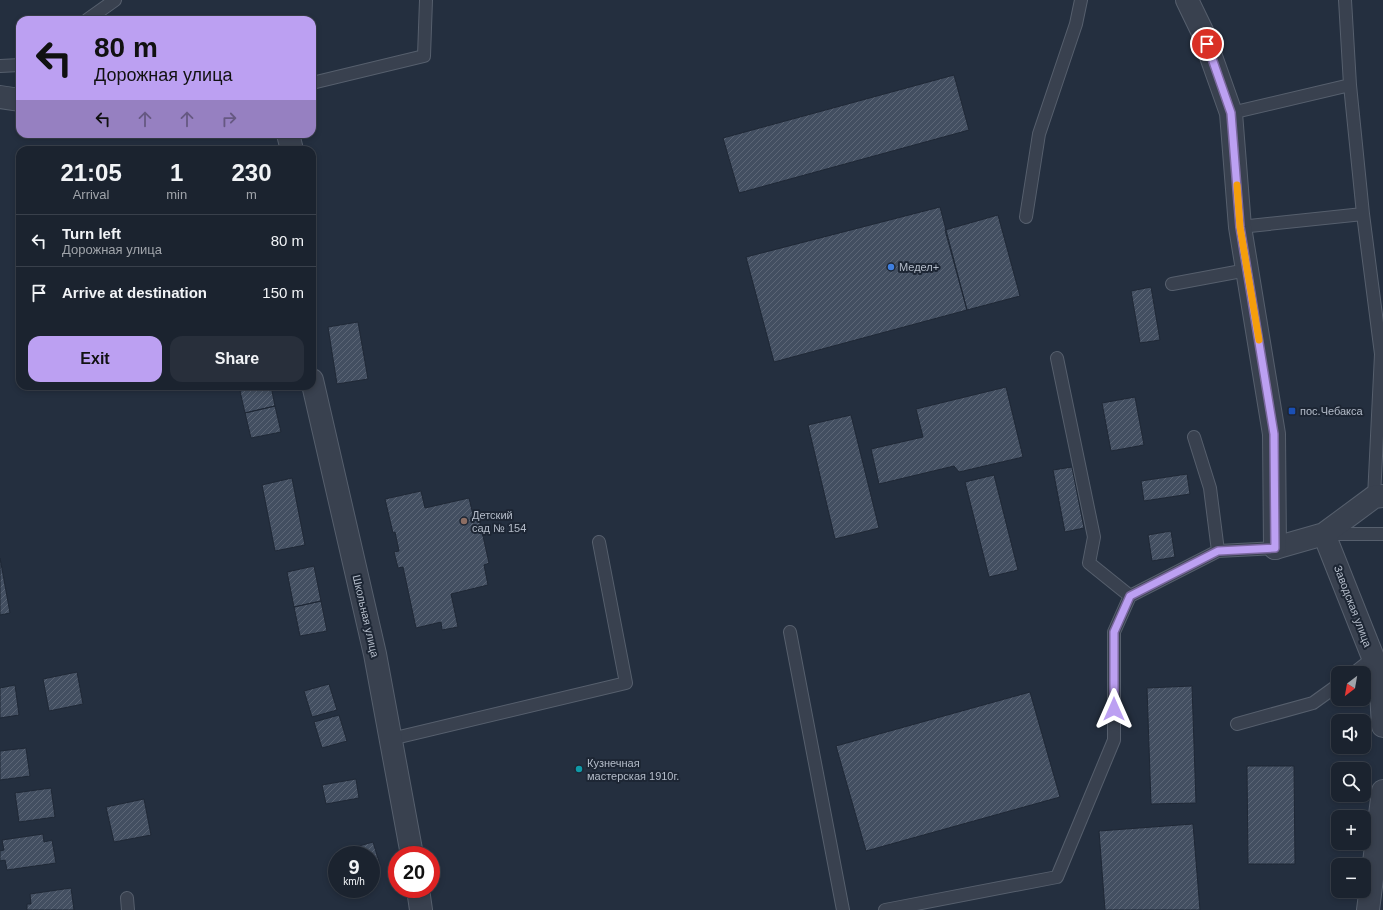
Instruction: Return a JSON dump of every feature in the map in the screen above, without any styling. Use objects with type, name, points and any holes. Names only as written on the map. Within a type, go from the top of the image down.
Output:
[{"type":"street","points":[[1187,0],[1202,31],[1231,113],[1240,227],[1274,434],[1275,548],[1324,534],[1379,497]]},
{"type":"street","points":[[0,97],[16,99]]},
{"type":"street","name":"Школьная улица","points":[[314,390],[375,654],[410,846]]},
{"type":"street","name":"Заводская улица","points":[[1324,534],[1378,658],[1383,726]]},
{"type":"street","points":[[1368,910],[1383,791]]},
{"type":"street","points":[[419,898],[421,910]]},
{"type":"lane","points":[[93,16],[116,0]]},
{"type":"lane","points":[[316,82],[424,56],[426,0]]},
{"type":"lane","points":[[1026,217],[1039,134],[1076,24],[1081,0]]},
{"type":"lane","points":[[1345,0],[1350,85],[1363,214],[1381,354],[1379,497]]},
{"type":"lane","points":[[0,66],[16,65]]},
{"type":"lane","points":[[1231,113],[1350,85]]},
{"type":"lane","points":[[1240,227],[1363,214]]},
{"type":"lane","points":[[1172,284],[1247,270]]},
{"type":"lane","points":[[1057,358],[1094,537],[1089,562],[1130,596]]},
{"type":"lane","points":[[1194,437],[1210,488],[1218,551]]},
{"type":"lane","points":[[1324,534],[1383,534]]},
{"type":"lane","points":[[391,739],[626,683],[599,542]]},
{"type":"lane","points":[[885,910],[1057,877],[1114,740],[1114,632],[1130,596],[1218,551],[1275,548]]},
{"type":"lane","points":[[790,632],[843,910]]},
{"type":"lane","points":[[1365,666],[1378,658]]},
{"type":"lane","points":[[1237,724],[1313,703],[1331,690]]},
{"type":"lane","points":[[126,898],[128,910]]},
{"type":"building","points":[[954,75],[969,130],[739,193],[723,138]]},
{"type":"building","points":[[940,207],[967,310],[774,362],[746,257]]},
{"type":"building","points":[[998,215],[1020,296],[967,310],[945,230]]},
{"type":"building","points":[[1151,287],[1160,340],[1140,343],[1131,291]]},
{"type":"building","points":[[358,322],[368,379],[337,384],[328,327]]},
{"type":"building","points":[[1006,387],[1023,457],[959,472],[954,466],[879,484],[871,449],[923,437],[916,409]]},
{"type":"building","points":[[272,390],[275,406],[245,413],[240,391]]},
{"type":"building","points":[[1135,397],[1144,445],[1111,451],[1102,403]]},
{"type":"building","points":[[275,406],[281,432],[251,438],[245,413]]},
{"type":"building","points":[[851,415],[879,528],[835,539],[808,425]]},
{"type":"building","points":[[1072,467],[1084,528],[1065,532],[1053,470]]},
{"type":"building","points":[[1187,474],[1190,494],[1144,501],[1141,481]]},
{"type":"building","points":[[994,475],[1018,570],[989,577],[965,482]]},
{"type":"building","points":[[292,478],[305,545],[275,551],[262,485]]},
{"type":"building","points":[[421,491],[425,508],[469,498],[474,519],[479,518],[489,563],[484,565],[488,585],[451,594],[458,627],[442,630],[441,622],[416,628],[403,567],[398,568],[394,552],[399,551],[385,499]]},
{"type":"building","points":[[1171,531],[1175,557],[1152,561],[1148,535]]},
{"type":"building","points":[[0,558],[10,613],[0,615]]},
{"type":"building","points":[[314,566],[321,601],[294,607],[287,572]]},
{"type":"building","points":[[321,601],[327,631],[300,636],[294,607]]},
{"type":"building","points":[[77,672],[83,704],[49,711],[43,679]]},
{"type":"building","points":[[329,684],[337,710],[312,717],[304,691]]},
{"type":"building","points":[[15,685],[19,715],[0,718],[0,688]]},
{"type":"building","points":[[1192,686],[1196,803],[1151,804],[1147,688]]},
{"type":"building","points":[[1030,692],[1060,797],[866,851],[836,746]]},
{"type":"building","points":[[339,715],[347,741],[322,748],[314,722]]},
{"type":"building","points":[[26,748],[30,776],[0,780],[0,751]]},
{"type":"building","points":[[1247,766],[1294,766],[1295,864],[1248,864]]},
{"type":"building","points":[[356,779],[359,798],[326,804],[322,785]]},
{"type":"building","points":[[51,788],[55,817],[19,822],[15,793]]},
{"type":"building","points":[[144,799],[151,835],[114,842],[106,807]]},
{"type":"building","points":[[1193,824],[1200,910],[1105,910],[1099,831]]},
{"type":"building","points":[[43,834],[44,842],[52,840],[56,863],[7,870],[5,860],[0,861],[0,851],[4,850],[2,840]]},
{"type":"building","points":[[373,842],[374,846],[359,846]]},
{"type":"building","points":[[71,888],[74,910],[27,910],[27,904],[31,904],[30,894]]},
{"type":"slow traffic","points":[[1237,185],[1240,227],[1259,340]]},
{"type":"place","name":"Медел+","points":[[891,267]]},
{"type":"place","name":"пос.Чебакса","points":[[1292,411]]},
{"type":"place","name":"Детский сад № 154","points":[[464,521]]},
{"type":"place","name":"Кузнечная мастерская 1910г.","points":[[579,769]]},
{"type":"route","points":[[1114,709],[1114,632],[1130,596],[1218,551],[1275,548],[1274,434],[1240,227],[1231,113],[1207,44]]}]
